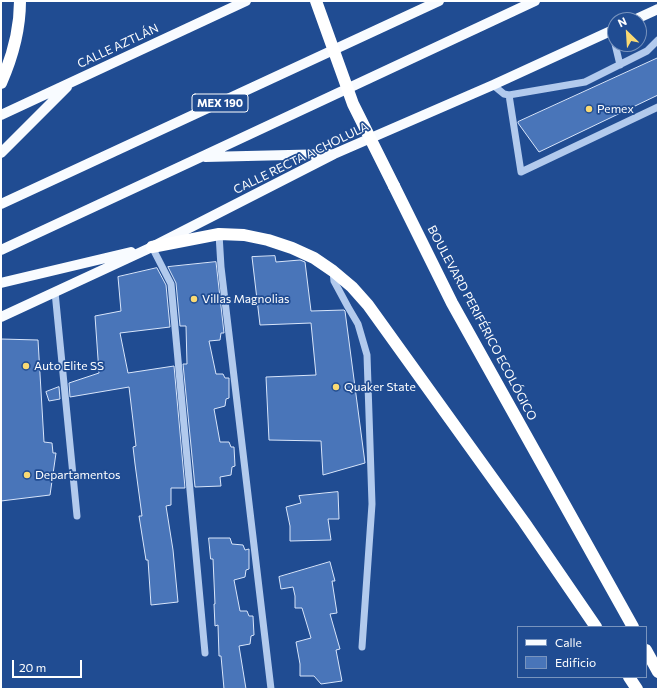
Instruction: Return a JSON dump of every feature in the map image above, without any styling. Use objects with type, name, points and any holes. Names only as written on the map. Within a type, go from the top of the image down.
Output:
[{"type":"highway","points":[[1,84],[14,48],[18,27],[20,1]]},
{"type":"highway","name":"BOULEVARD PERIFÉRICO ECOLÓGICO","points":[[316,1],[354,104],[452,303],[632,626]]},
{"type":"highway","points":[[152,247],[218,234],[268,240],[292,248],[314,258],[352,287],[368,304],[524,522],[595,626]]},
{"type":"highway","points":[[647,652],[658,672]]},
{"type":"highway","points":[[630,678],[637,689]]},
{"type":"main road","name":"CALLE AZTLÁN","points":[[1,115],[246,1]]},
{"type":"main road","name":"MEX 190","points":[[1,204],[439,1]]},
{"type":"main road","points":[[1,250],[534,1]]},
{"type":"main road","points":[[647,14],[658,9]]},
{"type":"main road","name":"CALLE RECTA A CHOLULA","points":[[1,317],[152,247],[334,154],[493,85],[607,33]]},
{"type":"main road","points":[[1,153],[73,82]]},
{"type":"main road","points":[[202,157],[334,154]]},
{"type":"main road","points":[[1,283],[152,247]]},
{"type":"street","points":[[493,85],[504,94],[509,95],[585,82],[647,51],[658,40]]},
{"type":"street","points":[[617,52],[620,65]]},
{"type":"street","points":[[509,95],[521,172],[658,107]]},
{"type":"street","points":[[218,234],[271,689]]},
{"type":"street","points":[[152,247],[171,284],[205,653]]},
{"type":"street","points":[[333,271],[334,281],[358,324],[367,356],[372,504],[362,647]]},
{"type":"street","points":[[56,292],[77,516]]},
{"type":"building","name":"Pemex","points":[[658,58],[658,95],[539,152],[518,123],[518,122]]},
{"type":"building","points":[[275,256],[276,262],[300,260],[305,262],[311,311],[345,311],[365,463],[323,475],[321,441],[269,440],[266,377],[316,375],[311,323],[260,325],[252,257]]},
{"type":"building","points":[[216,262],[224,333],[221,333],[220,340],[209,341],[216,374],[223,374],[225,378],[229,378],[229,398],[226,399],[225,406],[214,409],[220,442],[229,442],[231,447],[234,447],[235,466],[232,467],[231,475],[220,477],[221,486],[195,487],[183,364],[187,364],[186,326],[180,326],[176,283],[168,267]]},
{"type":"building","points":[[157,268],[166,285],[170,327],[120,333],[128,373],[174,366],[185,488],[171,488],[171,505],[166,506],[173,550],[178,602],[151,605],[148,560],[146,560],[139,516],[142,516],[133,447],[136,446],[129,387],[70,397],[69,383],[99,373],[95,316],[121,311],[118,277]]},
{"type":"building","points":[[1,339],[38,340],[44,442],[52,443],[53,453],[56,453],[50,495],[1,501]]},
{"type":"building","points":[[59,387],[60,399],[49,401],[46,392]]},
{"type":"building","points":[[338,492],[339,519],[328,519],[331,540],[290,541],[290,526],[286,507],[301,503],[299,496]]},
{"type":"building","points":[[209,538],[230,538],[232,544],[243,545],[245,550],[249,549],[249,569],[246,570],[245,577],[234,580],[240,611],[247,611],[249,616],[253,616],[254,635],[251,636],[250,644],[239,646],[246,689],[224,689],[221,656],[219,656],[218,625],[215,626],[213,559],[211,559]]},
{"type":"building","points":[[330,562],[335,581],[332,581],[337,613],[330,614],[340,649],[336,650],[342,681],[321,684],[314,676],[300,676],[300,664],[296,642],[311,638],[302,608],[295,608],[293,587],[281,589],[279,577]]},
{"type":"place","name":"Pemex","points":[[589,109]]},
{"type":"place","name":"Villas Magnolias","points":[[194,299]]},
{"type":"place","name":"Auto Elite SS","points":[[26,366]]},
{"type":"place","name":"Quaker State","points":[[336,387]]},
{"type":"place","name":"Departamentos","points":[[27,475]]}]
